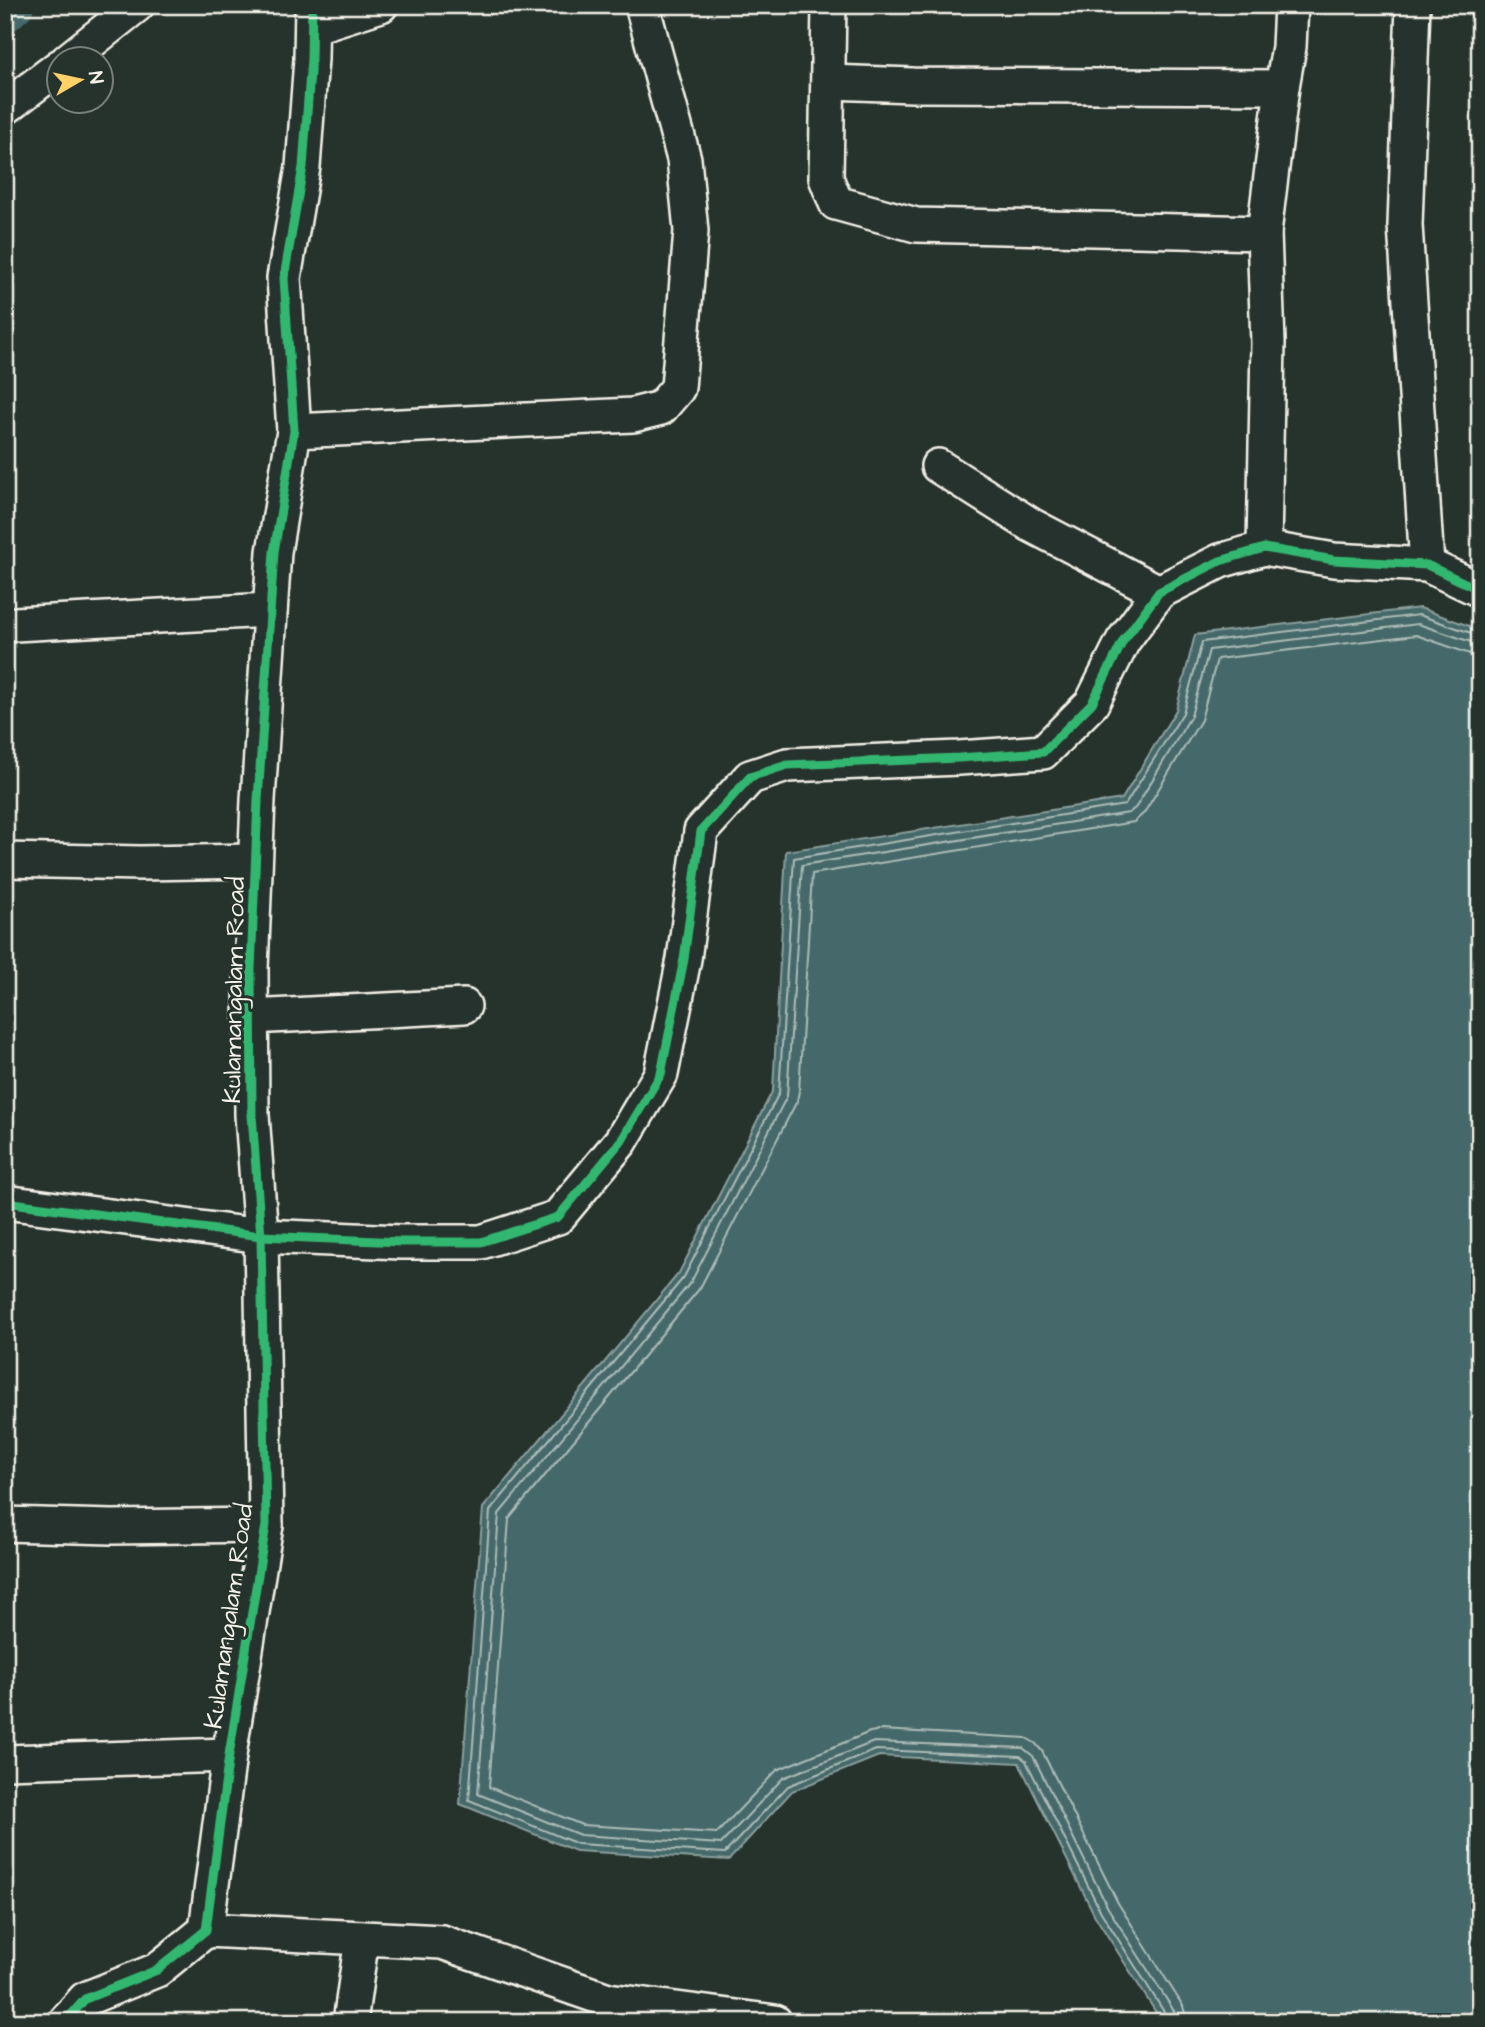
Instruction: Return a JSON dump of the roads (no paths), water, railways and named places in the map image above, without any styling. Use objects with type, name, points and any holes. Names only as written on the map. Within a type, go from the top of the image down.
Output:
[{"type":"street","points":[[85,46],[136,5]]},
{"type":"street","points":[[312,16],[381,5]]},
{"type":"street","points":[[294,431],[633,415],[661,408],[678,388],[690,219],[684,159],[642,5]]},
{"type":"street","points":[[829,5],[826,178],[836,203],[916,225],[1264,233]]},
{"type":"street","points":[[1264,548],[1268,343],[1264,233],[1289,47],[1291,5]]},
{"type":"street","points":[[1413,5],[1405,225],[1427,565]]},
{"type":"street","name":"Kulamangalam Road","points":[[206,1930],[229,1755],[266,1525],[261,1236],[252,1115],[251,1017],[255,861],[274,552],[294,431],[284,278],[303,167],[312,16]]},
{"type":"street","points":[[5,108],[46,77]]},
{"type":"street","points":[[829,82],[913,85],[1282,86]]},
{"type":"street","points":[[938,467],[1031,525],[1159,592]]},
{"type":"street","points":[[5,1202],[261,1236],[401,1242],[481,1242],[558,1217],[621,1142],[661,1074],[684,959],[701,831],[750,777],[788,765],[1043,752],[1092,703],[1122,641],[1159,592],[1220,561],[1264,548],[1335,560],[1427,565],[1480,590]]},
{"type":"street","points":[[15,624],[270,610]]},
{"type":"street","points":[[5,860],[140,863],[255,861]]},
{"type":"street","points":[[251,1017],[464,1006]]},
{"type":"street","points":[[5,1524],[113,1527],[266,1525]]},
{"type":"street","points":[[5,1762],[229,1755]]},
{"type":"street","points":[[65,2022],[85,1999],[158,1970],[206,1930],[442,1942],[608,2000],[775,2022]]},
{"type":"street","points":[[349,2022],[362,1938]]},
{"type":"water","points":[[1420,608],[1480,630],[1480,2022],[1162,2022],[1095,1916],[1019,1763],[879,1756],[792,1791],[729,1860],[576,1851],[460,1804],[483,1508],[679,1273],[773,1090],[786,851],[1122,799],[1176,710],[1195,635]]},
{"type":"waterway","points":[[5,14],[15,5]]}]
